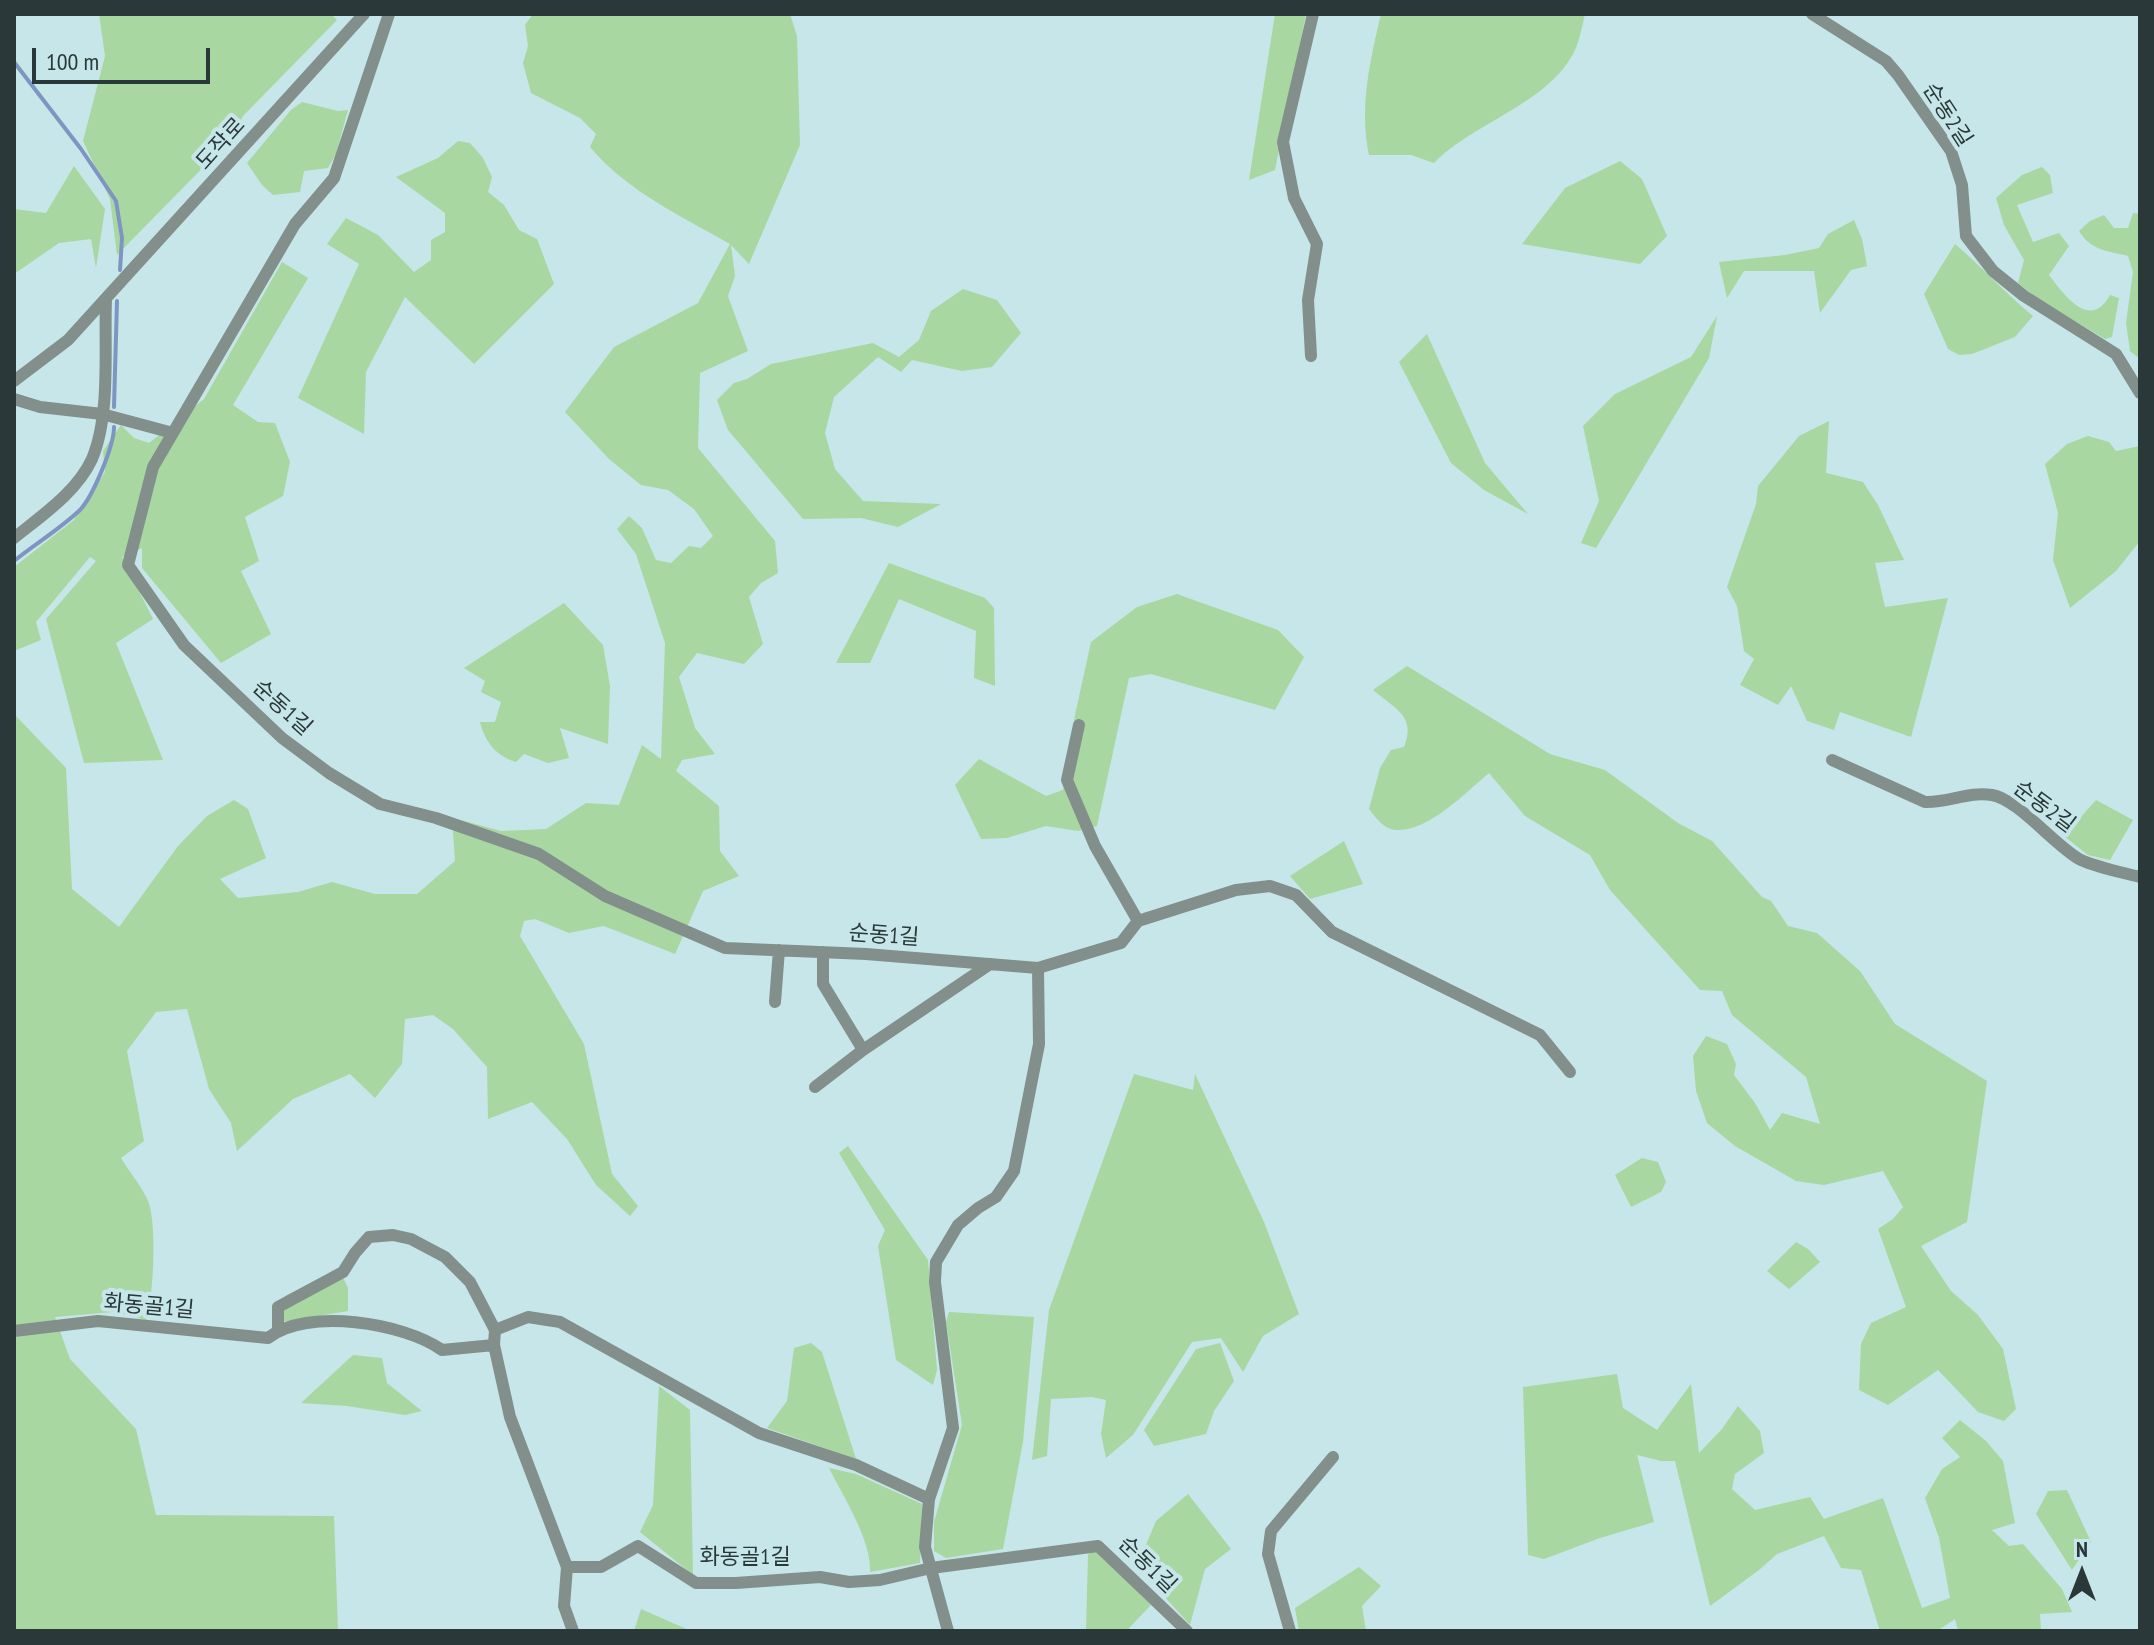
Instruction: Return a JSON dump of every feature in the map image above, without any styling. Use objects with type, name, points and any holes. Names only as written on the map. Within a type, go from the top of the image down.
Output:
[{"type":"street","name":"도작로","points":[[14,381],[68,340],[364,14]]},
{"type":"street","name":"순동1길","points":[[389,14],[334,178],[295,224],[153,467],[128,565],[184,645],[282,738],[329,773],[380,804],[436,818],[539,854],[605,896],[725,948],[1038,968],[1121,943],[1138,921]]},
{"type":"street","points":[[1311,356],[1308,300],[1317,244],[1294,198],[1283,142],[1313,14]]},
{"type":"street","name":"순동2길","points":[[1812,14],[1886,61],[1898,75],[1951,151],[1962,185],[1966,236],[1993,271],[2024,296],[2116,354],[2140,393]]},
{"type":"street","points":[[14,538],[75,484],[91,459],[102,414],[106,299]]},
{"type":"street","points":[[14,399],[40,407],[102,414],[173,433]]},
{"type":"street","points":[[1079,725],[1067,780],[1095,846],[1138,921],[1236,890],[1270,886],[1296,895],[1332,932],[1540,1035],[1570,1072]]},
{"type":"street","name":"순동2길","points":[[1832,760],[1925,802],[1970,795],[1995,795],[2080,859],[2140,877]]},
{"type":"street","points":[[775,1002],[779,950]]},
{"type":"street","points":[[823,952],[823,984],[863,1050]]},
{"type":"street","points":[[815,1087],[863,1050],[990,964]]},
{"type":"street","points":[[948,1631],[925,1547],[929,1499],[953,1428],[935,1282],[936,1262],[958,1225],[996,1197],[1014,1171],[1039,1044],[1038,968]]},
{"type":"street","points":[[278,1330],[278,1307],[343,1272],[369,1237],[393,1235],[411,1239],[445,1257],[470,1282],[495,1330],[494,1345],[510,1417],[567,1567],[564,1606],[573,1631]]},
{"type":"street","points":[[495,1330],[528,1317],[560,1322],[759,1433],[856,1465],[929,1499]]},
{"type":"street","name":"화동골1길","points":[[14,1331],[98,1321],[268,1338],[278,1330],[327,1321],[360,1322],[425,1338],[442,1350],[494,1345]]},
{"type":"street","points":[[1290,1631],[1268,1554],[1271,1531],[1333,1457]]},
{"type":"street","name":"화동골1길","points":[[567,1567],[601,1567],[638,1546],[696,1583],[820,1577],[849,1582],[880,1580],[931,1568]]},
{"type":"street","name":"순동1길","points":[[931,1568],[1098,1546],[1187,1631]]},
{"type":"green space","points":[[99,14],[331,14],[337,20],[243,116],[233,137],[117,255],[110,199],[83,141],[105,56]]},
{"type":"green space","points":[[533,14],[790,14],[797,36],[800,145],[749,264],[731,245],[735,276],[728,296],[748,351],[700,373],[698,448],[775,541],[778,573],[761,583],[749,597],[763,644],[744,664],[697,653],[679,677],[695,728],[715,754],[682,760],[676,771],[719,806],[720,851],[739,876],[703,891],[675,954],[604,926],[569,933],[535,919],[524,921],[520,936],[584,1044],[612,1174],[638,1206],[630,1216],[596,1185],[567,1139],[532,1102],[488,1119],[487,1067],[453,1029],[433,1015],[405,1019],[402,1064],[375,1098],[350,1074],[293,1099],[237,1151],[231,1123],[209,1089],[187,1009],[156,1012],[127,1051],[144,1141],[121,1158],[142,1190],[151,1211],[153,1260],[146,1320],[113,1312],[55,1317],[70,1359],[136,1429],[156,1515],[334,1516],[338,1631],[14,1631],[14,714],[66,768],[72,889],[119,927],[178,846],[207,816],[234,800],[248,809],[266,858],[220,879],[238,898],[298,892],[332,882],[375,894],[417,894],[455,861],[453,832],[457,819],[501,831],[546,829],[586,803],[619,805],[642,745],[661,759],[665,643],[636,554],[617,529],[629,516],[642,528],[656,560],[671,563],[689,546],[701,548],[713,536],[694,509],[668,490],[641,485],[609,459],[565,412],[614,347],[698,303],[730,244],[638,190],[590,147],[596,134],[580,118],[531,93],[523,63],[528,46],[525,25]]},
{"type":"green space","points":[[1275,14],[1306,14],[1275,170],[1249,180]]},
{"type":"green space","points":[[1381,14],[1585,14],[1575,50],[1548,84],[1434,163],[1411,155],[1369,155],[1366,102]]},
{"type":"green space","points":[[302,102],[338,111],[348,110],[336,154],[328,168],[304,171],[300,192],[273,195],[247,163],[291,110]]},
{"type":"green space","points":[[458,141],[470,143],[483,158],[492,177],[488,192],[504,205],[519,230],[537,239],[554,284],[474,364],[405,297],[366,372],[364,434],[298,398],[359,264],[327,244],[346,218],[378,235],[414,272],[431,260],[431,240],[445,232],[445,213],[396,177],[438,158]]},
{"type":"green space","points":[[1620,161],[1642,179],[1667,236],[1640,264],[1522,244],[1565,188]]},
{"type":"green space","points":[[74,166],[105,209],[96,268],[91,239],[59,243],[14,274],[14,209],[46,213]]},
{"type":"green space","points":[[2042,167],[2050,175],[2053,193],[2017,205],[2033,242],[2059,233],[2069,246],[2049,275],[2070,300],[2086,310],[2094,310],[2110,295],[2119,298],[2112,337],[2105,339],[2038,299],[2018,283],[2024,260],[2004,225],[1996,198],[2022,175]]},
{"type":"green space","points":[[2133,213],[2140,214],[2140,359],[2130,351],[2126,323],[2133,272],[2128,256],[2094,246],[2079,231],[2090,221],[2104,215],[2114,228],[2128,228]]},
{"type":"green space","points":[[1854,220],[1862,239],[1867,266],[1851,270],[1820,313],[1814,271],[1744,271],[1727,298],[1719,262],[1819,248],[1828,234]]},
{"type":"green space","points":[[1955,244],[2033,316],[2015,337],[1972,354],[1959,355],[1948,349],[1924,294]]},
{"type":"green space","points":[[282,262],[308,278],[233,405],[258,422],[275,423],[290,462],[283,496],[245,517],[259,561],[241,571],[271,634],[221,663],[142,568],[142,548],[122,557],[153,619],[116,643],[163,760],[84,763],[46,619],[96,561],[90,557],[36,622],[41,640],[14,651],[14,567],[74,520],[105,472],[103,451],[121,425],[134,438],[149,443],[204,399]]},
{"type":"green space","points":[[963,289],[997,300],[1021,333],[992,367],[962,371],[912,360],[901,372],[878,357],[834,397],[825,433],[835,469],[863,501],[941,504],[898,527],[861,518],[803,519],[728,430],[717,400],[734,383],[771,364],[873,343],[899,357],[919,340],[931,311]]},
{"type":"green space","points":[[1717,316],[1709,358],[1596,548],[1581,543],[1599,501],[1583,426],[1615,394],[1691,357]]},
{"type":"green space","points":[[1427,334],[1485,463],[1528,514],[1484,490],[1451,463],[1399,362]]},
{"type":"green space","points":[[1829,421],[1826,473],[1863,482],[1878,505],[1904,560],[1875,563],[1885,607],[1948,598],[1911,737],[1840,712],[1834,730],[1807,721],[1791,686],[1778,705],[1740,685],[1754,659],[1744,651],[1737,606],[1727,587],[1756,504],[1758,486],[1799,436]]},
{"type":"green space","points":[[2088,436],[2109,442],[2116,451],[2140,446],[2140,541],[2116,571],[2070,608],[2053,560],[2058,513],[2045,464],[2067,444]]},
{"type":"green space","points":[[889,563],[985,598],[994,608],[995,686],[974,678],[976,631],[899,599],[870,663],[836,663]]},
{"type":"green space","points":[[1177,594],[1278,630],[1304,657],[1275,710],[1151,674],[1129,678],[1097,826],[1078,831],[1046,826],[1007,838],[981,839],[955,785],[979,759],[1046,796],[1063,790],[1091,642],[1137,607]]},
{"type":"green space","points":[[564,603],[603,645],[610,686],[608,744],[560,728],[569,758],[548,763],[524,754],[516,762],[492,747],[480,722],[495,722],[501,702],[481,692],[485,681],[464,668]]},
{"type":"green space","points":[[1407,666],[1550,754],[1605,770],[1678,823],[1712,841],[1762,897],[1771,901],[1788,926],[1817,933],[1860,971],[1895,1024],[1987,1081],[1967,1222],[1921,1246],[1951,1291],[1978,1315],[2003,1349],[2016,1409],[2004,1421],[1978,1412],[1938,1370],[1888,1405],[1859,1390],[1861,1344],[1871,1323],[1906,1307],[1878,1229],[1893,1219],[1903,1207],[1883,1171],[1824,1185],[1796,1181],[1735,1146],[1707,1123],[1696,1091],[1693,1056],[1706,1036],[1727,1044],[1736,1064],[1734,1075],[1770,1130],[1782,1113],[1820,1124],[1806,1077],[1732,1015],[1722,991],[1700,990],[1610,890],[1590,855],[1525,816],[1489,773],[1447,809],[1423,824],[1399,830],[1389,828],[1372,813],[1369,809],[1380,768],[1391,750],[1404,747],[1408,728],[1401,714],[1373,690]]},
{"type":"green space","points":[[2096,800],[2133,820],[2110,860],[2088,855],[2064,836]]},
{"type":"green space","points":[[1344,841],[1363,884],[1310,899],[1290,876]]},
{"type":"green space","points":[[1134,1074],[1193,1090],[1195,1074],[1264,1222],[1299,1314],[1263,1336],[1243,1372],[1221,1338],[1192,1342],[1133,1435],[1106,1458],[1101,1434],[1106,1400],[1092,1397],[1051,1399],[1047,1456],[1032,1460],[1049,1310]]},
{"type":"green space","points":[[848,1146],[928,1260],[937,1370],[933,1385],[896,1360],[878,1246],[885,1230],[839,1153]]},
{"type":"green space","points":[[1642,1158],[1658,1162],[1666,1182],[1661,1192],[1631,1207],[1615,1175]]},
{"type":"green space","points":[[1796,1242],[1820,1262],[1789,1289],[1767,1271]]},
{"type":"green space","points":[[339,1269],[348,1288],[348,1311],[282,1322],[285,1296]]},
{"type":"green space","points":[[949,1312],[1034,1317],[1023,1442],[1003,1549],[946,1558],[934,1551],[934,1522],[962,1425],[946,1322]]},
{"type":"green space","points":[[811,1343],[822,1352],[856,1459],[767,1428],[787,1401],[794,1348]]},
{"type":"green space","points":[[1220,1343],[1234,1381],[1214,1411],[1206,1434],[1154,1446],[1144,1430],[1196,1349]]},
{"type":"green space","points":[[353,1355],[382,1358],[387,1383],[422,1411],[405,1415],[301,1403]]},
{"type":"green space","points":[[1617,1374],[1623,1408],[1657,1430],[1691,1384],[1699,1453],[1738,1406],[1760,1431],[1764,1453],[1735,1474],[1732,1489],[1755,1510],[1810,1497],[1824,1519],[1883,1498],[1922,1608],[1950,1598],[1939,1538],[1925,1498],[1942,1469],[1960,1457],[1942,1438],[1960,1420],[1986,1441],[2003,1461],[2015,1523],[1992,1530],[2009,1546],[2023,1544],[2062,1589],[2072,1612],[2040,1614],[2041,1631],[1958,1631],[1955,1619],[1937,1631],[1880,1631],[1861,1570],[1841,1568],[1824,1536],[1777,1554],[1710,1606],[1675,1461],[1637,1455],[1654,1522],[1544,1559],[1528,1555],[1523,1387]]},
{"type":"green space","points":[[659,1386],[690,1410],[693,1575],[640,1532],[653,1505]]},
{"type":"green space","points":[[829,1468],[856,1474],[922,1504],[920,1563],[870,1572],[862,1533]]},
{"type":"green space","points":[[2067,1490],[2091,1542],[2072,1570],[2036,1514],[2048,1491]]},
{"type":"green space","points":[[1188,1494],[1231,1549],[1205,1569],[1190,1625],[1137,1566],[1156,1521]]},
{"type":"green space","points":[[1096,1551],[1151,1605],[1129,1628],[1131,1631],[1086,1631],[1088,1554]]},
{"type":"green space","points":[[1359,1567],[1381,1586],[1362,1606],[1366,1631],[1299,1631],[1295,1608]]},
{"type":"green space","points":[[641,1609],[691,1631],[634,1631]]},
{"type":"waterway","points":[[14,62],[81,149],[116,201],[122,238],[120,270]]},
{"type":"waterway","points":[[114,407],[117,301]]},
{"type":"waterway","points":[[14,561],[80,510],[107,458],[114,427]]}]
